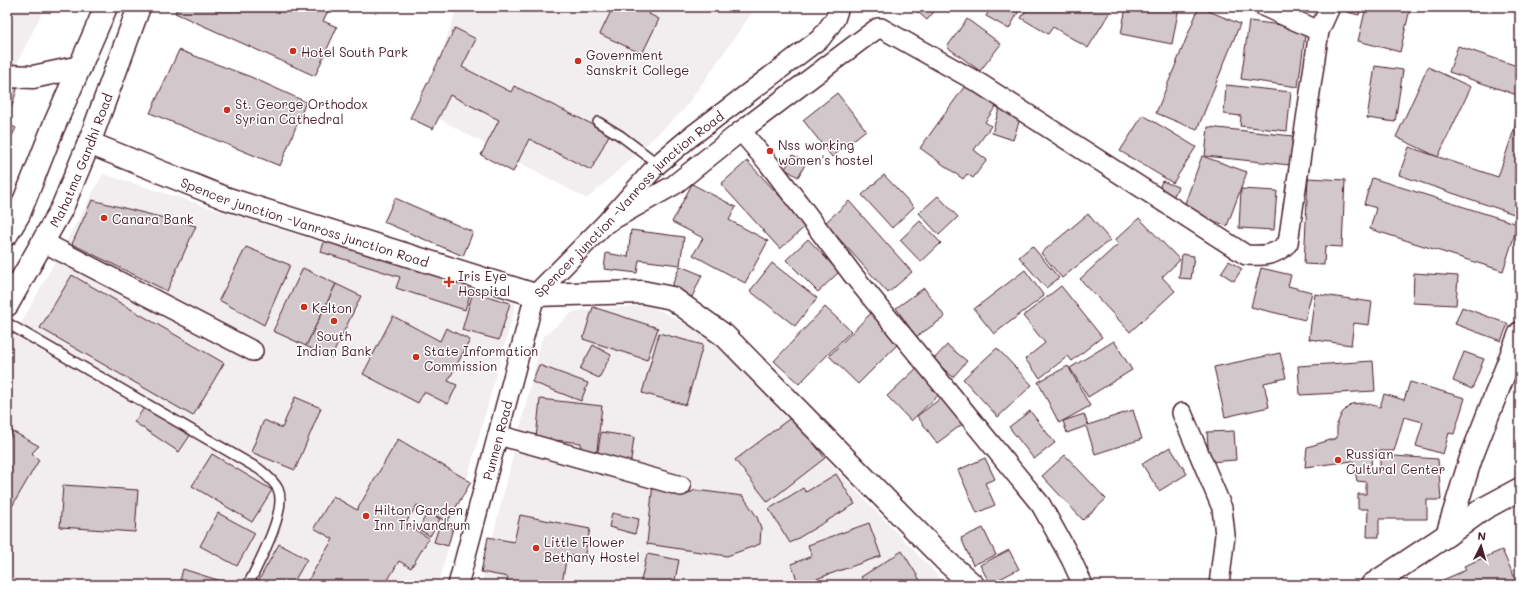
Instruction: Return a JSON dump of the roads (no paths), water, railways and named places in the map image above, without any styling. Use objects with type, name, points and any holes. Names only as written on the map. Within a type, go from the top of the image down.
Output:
[{"type":"street","points":[[7,234],[19,214],[106,7]]},
{"type":"street","name":"Mahatma Gandhi Road","points":[[7,305],[62,208],[89,143],[139,7]]},
{"type":"street","name":"Spencer junction -Vanross junction Road","points":[[89,143],[225,198],[535,295],[605,224],[658,164],[689,138],[821,38],[834,19],[839,7]]},
{"type":"street","points":[[1264,7],[1319,31]]},
{"type":"street","points":[[605,224],[674,185],[741,131],[860,41],[878,28],[881,28],[979,82],[1246,255],[1267,256],[1282,249],[1288,243],[1319,31],[1330,7]]},
{"type":"street","points":[[7,76],[32,77],[80,67]]},
{"type":"street","points":[[741,131],[769,164],[853,275],[1041,505],[1071,559],[1083,585]]},
{"type":"street","points":[[44,242],[253,351]]},
{"type":"street","points":[[535,295],[642,292],[672,298],[725,336],[946,561],[973,585]]},
{"type":"street","name":"Punnen Road","points":[[458,585],[535,295]]},
{"type":"street","points":[[1447,536],[1471,458],[1520,333]]},
{"type":"street","points":[[1182,412],[1222,508],[1225,535],[1219,585]]},
{"type":"street","points":[[498,435],[680,486]]},
{"type":"street","points":[[1378,584],[1483,509],[1520,489]]},
{"type":"lane","points":[[598,122],[621,136],[658,164]]},
{"type":"lane","points":[[7,323],[259,469],[278,489],[280,508],[269,542],[248,585]]},
{"type":"place","name":"Hotel South Park","points":[[293,51]]},
{"type":"place","name":"Government Sanskrit College","points":[[578,61]]},
{"type":"place","name":"St. George Orthodox Syrian Cathedral","points":[[227,110]]},
{"type":"place","name":"Nss working women's hostel","points":[[770,151]]},
{"type":"place","name":"Canara Bank","points":[[104,218]]},
{"type":"place","name":"Iris Eye Hospital","points":[[449,282]]},
{"type":"place","name":"Kelton","points":[[304,307]]},
{"type":"place","name":"South Indian Bank","points":[[334,321]]},
{"type":"place","name":"State Information Commission","points":[[416,357]]},
{"type":"place","name":"Russian Cultural Center","points":[[1338,460]]},
{"type":"place","name":"Hilton Garden Inn Trivandrum","points":[[366,516]]},
{"type":"place","name":"Little Flower Bethany Hostel","points":[[536,548]]}]
